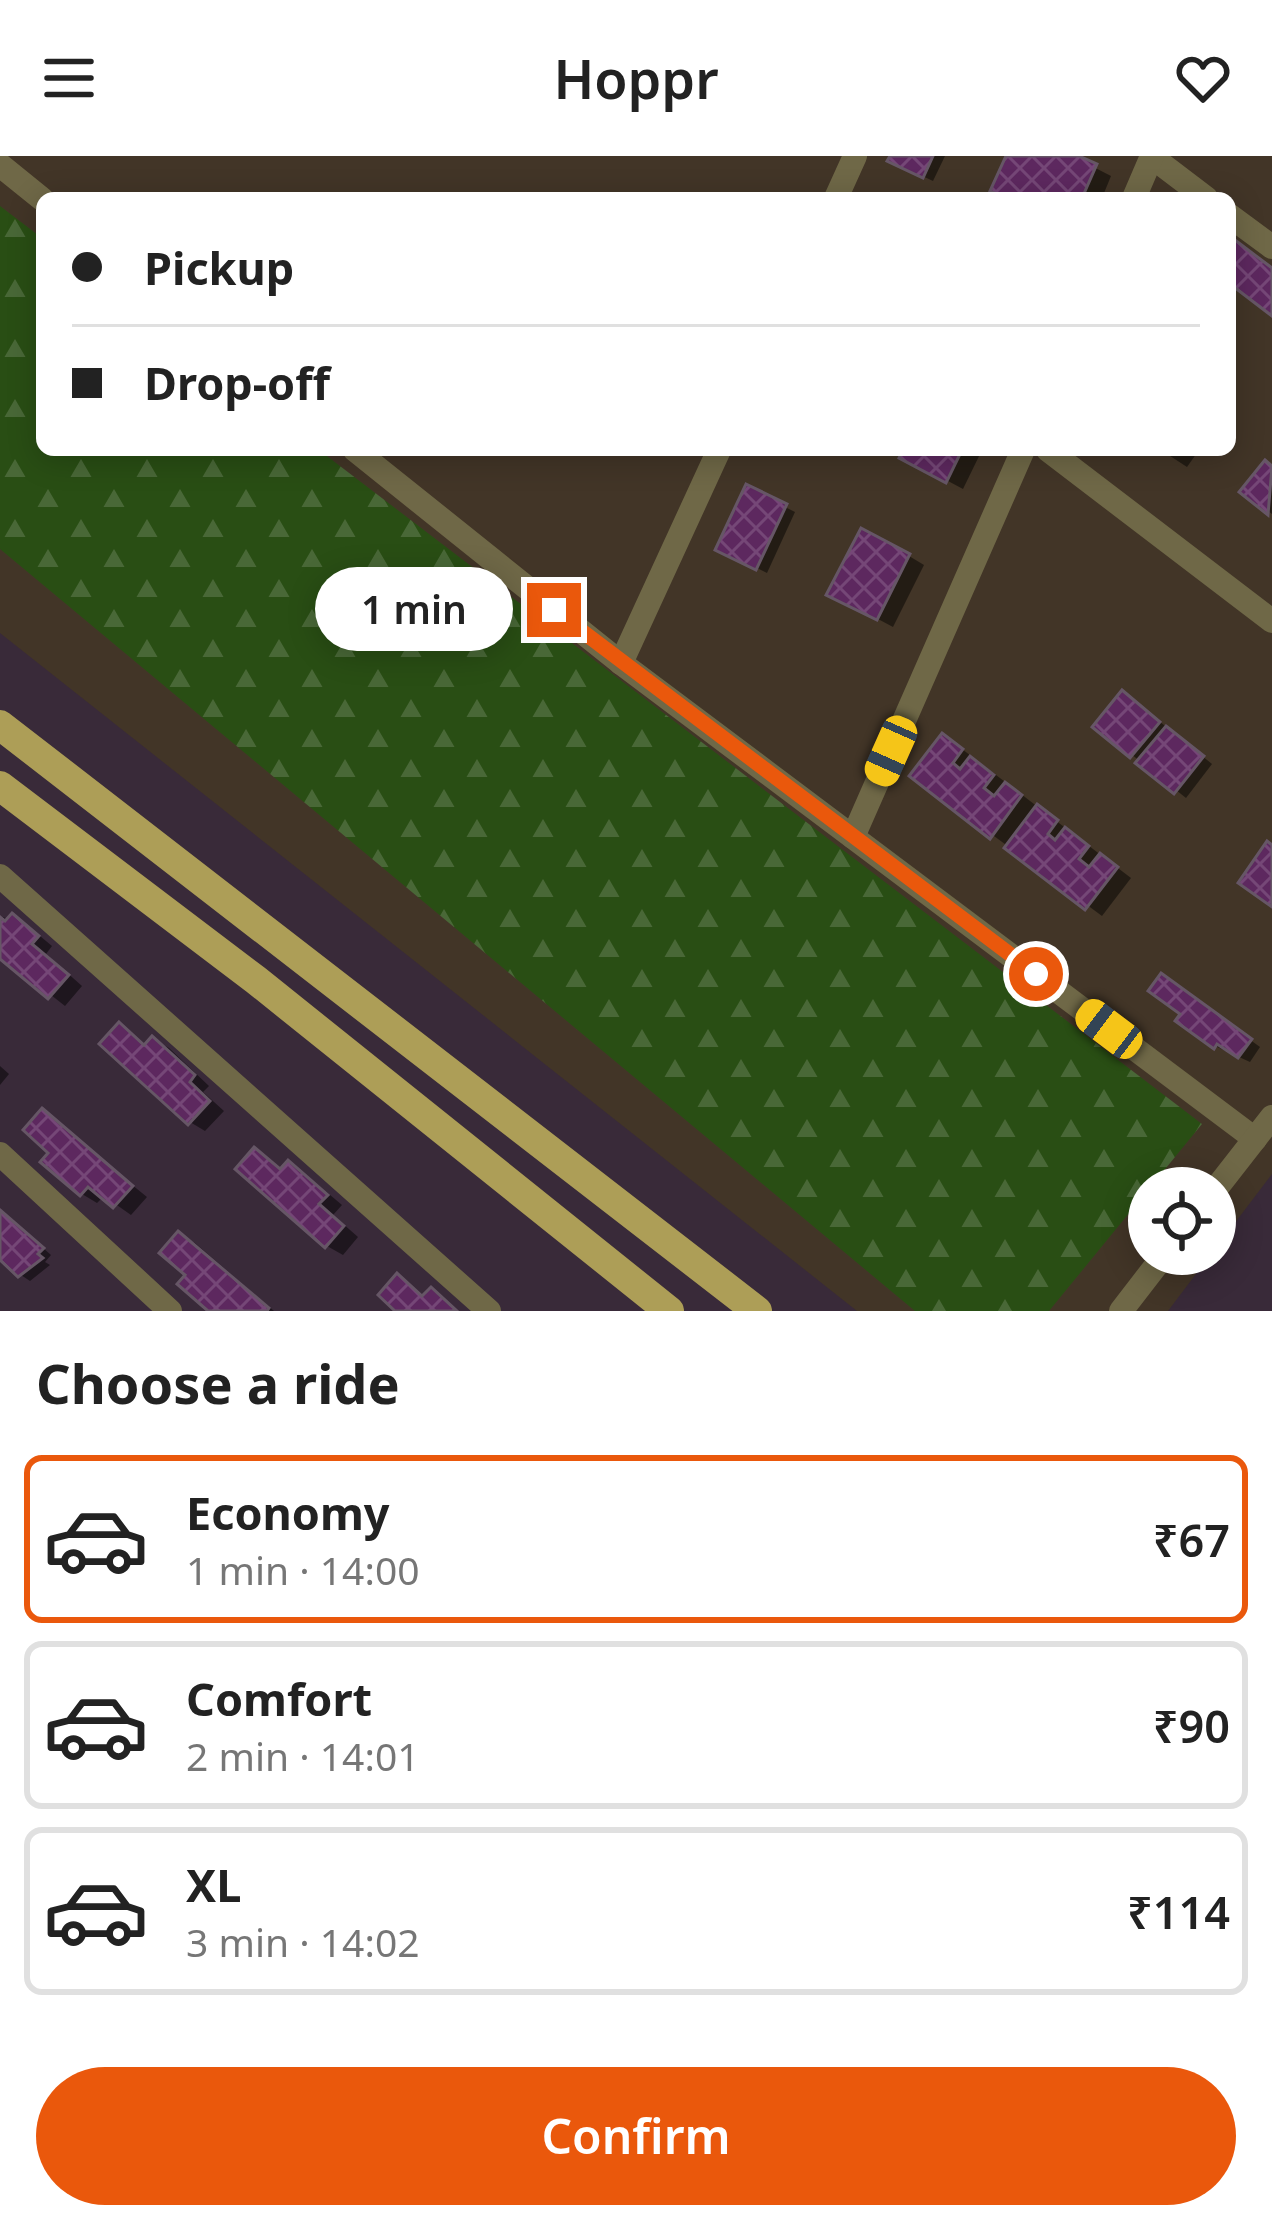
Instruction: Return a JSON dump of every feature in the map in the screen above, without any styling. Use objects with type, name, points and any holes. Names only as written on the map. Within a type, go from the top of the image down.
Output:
[{"type":"main road","points":[[0,725],[757,1311]]},
{"type":"main road","points":[[5,799],[256,980],[669,1311]]},
{"type":"street","points":[[839,192],[855,156]]},
{"type":"street","points":[[1137,192],[1152,157],[1198,192]]},
{"type":"street","points":[[0,165],[36,194]]},
{"type":"street","points":[[1236,221],[1272,248]]},
{"type":"street","points":[[362,456],[621,663],[1256,1139]]},
{"type":"street","points":[[621,663],[716,456]]},
{"type":"street","points":[[853,837],[1020,456]]},
{"type":"street","points":[[1056,456],[1272,621]]},
{"type":"street","points":[[0,876],[489,1311]]},
{"type":"street","points":[[1233,1167],[1272,1117]]},
{"type":"street","points":[[0,1154],[170,1311]]},
{"type":"street","points":[[1120,1311],[1148,1275]]},
{"type":"shaded area","points":[[0,156],[1272,156],[1272,1174],[1236,1221],[1236,1167],[1128,1167],[1128,1275],[1195,1275],[1168,1311],[857,1311],[0,633]]},
{"type":"green space","points":[[0,206],[36,233],[36,456],[327,456],[1202,1124],[1167,1167],[1128,1167],[1128,1214],[1049,1311],[915,1311],[0,549]]},
{"type":"building","points":[[890,156],[933,156],[923,178],[887,161]]},
{"type":"building","points":[[1006,156],[1079,156],[1097,164],[1085,192],[990,191]]},
{"type":"building","points":[[1236,241],[1272,268],[1272,316],[1236,289]]},
{"type":"building","points":[[900,456],[959,456],[946,483]]},
{"type":"building","points":[[1265,460],[1272,466],[1268,515],[1239,492]]},
{"type":"building","points":[[746,484],[787,504],[756,570],[715,550]]},
{"type":"building","points":[[861,528],[910,554],[877,620],[826,595]]},
{"type":"building","points":[[1122,690],[1160,722],[1130,758],[1092,727]]},
{"type":"building","points":[[1166,726],[1204,756],[1174,794],[1135,763]]},
{"type":"building","points":[[942,733],[963,749],[953,763],[960,769],[970,756],[994,775],[984,788],[994,796],[1005,782],[1022,795],[990,839],[909,776]]},
{"type":"building","points":[[1037,804],[1058,820],[1048,834],[1055,840],[1065,827],[1089,846],[1079,859],[1089,867],[1100,853],[1118,867],[1085,910],[1004,848]]},
{"type":"building","points":[[1267,841],[1272,845],[1272,907],[1238,883]]},
{"type":"building","points":[[12,913],[39,936],[32,944],[69,975],[48,999],[0,959],[0,917],[5,921]]},
{"type":"building","points":[[1161,973],[1252,1039],[1238,1058],[1217,1044],[1214,1049],[1175,1021],[1180,1014],[1148,991]]},
{"type":"building","points":[[119,1022],[144,1045],[152,1036],[195,1075],[190,1082],[210,1101],[188,1125],[99,1044]]},
{"type":"building","points":[[42,1108],[133,1186],[113,1208],[88,1187],[80,1196],[40,1162],[48,1153],[23,1130]]},
{"type":"building","points":[[254,1147],[280,1169],[288,1160],[328,1195],[319,1204],[344,1226],[325,1248],[235,1169]]},
{"type":"building","points":[[0,1210],[44,1248],[38,1254],[43,1258],[18,1277],[0,1260]]},
{"type":"building","points":[[178,1231],[267,1311],[208,1311],[177,1284],[185,1275],[159,1253]]},
{"type":"building","points":[[397,1273],[422,1296],[431,1287],[457,1311],[395,1311],[378,1295]]},
{"type":"route","points":[[554,610],[1036,974]]}]
